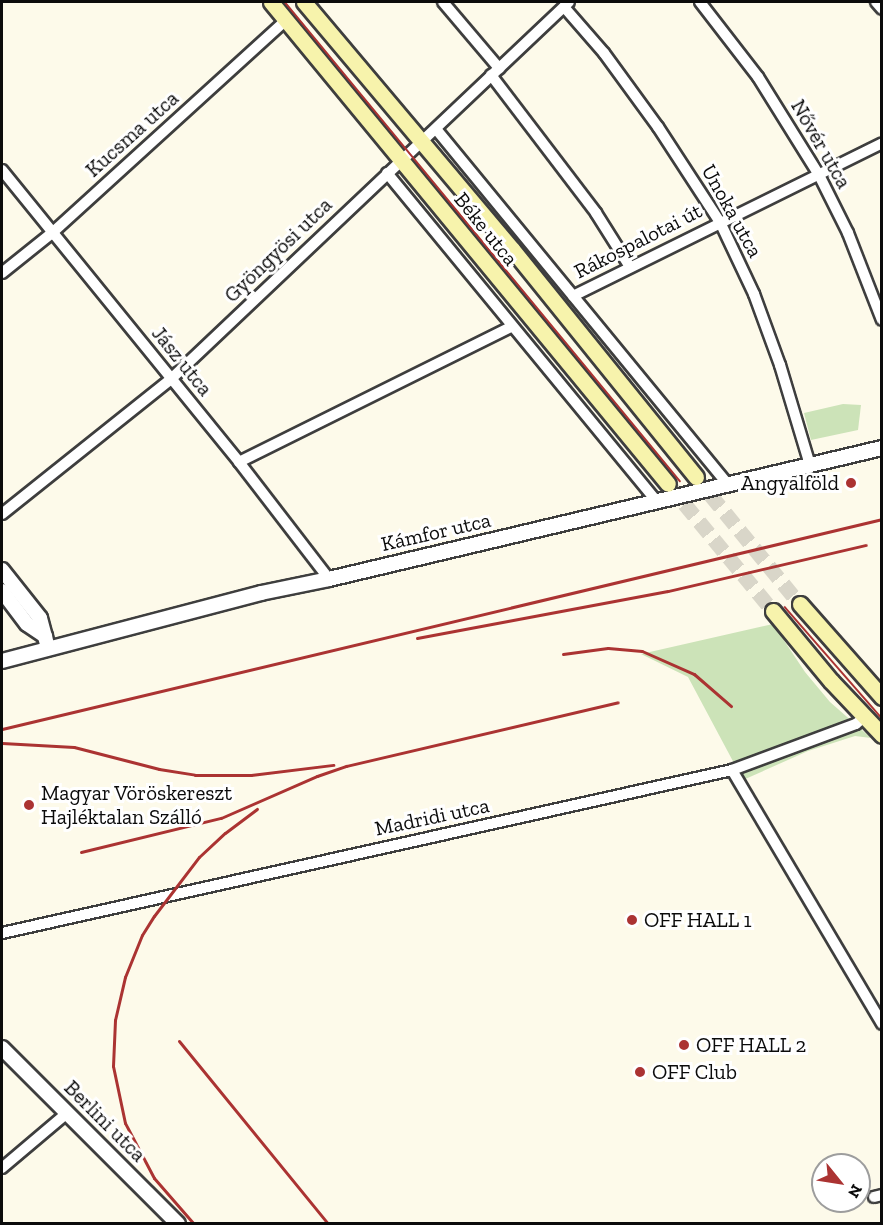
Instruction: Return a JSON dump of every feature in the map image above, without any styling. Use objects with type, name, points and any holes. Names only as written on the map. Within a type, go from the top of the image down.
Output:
[{"type":"main road","name":"Béke utca","points":[[271,2],[668,484]]},
{"type":"main road","name":"Béke utca","points":[[304,2],[512,249],[696,477]]},
{"type":"main road","points":[[800,604],[882,697]]},
{"type":"main road","points":[[773,611],[882,735]]},
{"type":"street","points":[[443,2],[596,213],[630,267]]},
{"type":"street","name":"Nővér utca","points":[[700,2],[758,77],[819,175],[848,233],[882,320]]},
{"type":"street","points":[[876,2],[882,9]]},
{"type":"street","name":"Gyöngyösi utca","points":[[2,514],[171,379],[567,4]]},
{"type":"street","name":"Unoka utca","points":[[567,4],[652,117],[720,222],[768,334],[810,465]]},
{"type":"street","name":"Kucsma utca","points":[[2,273],[52,233],[286,20]]},
{"type":"street","name":"Béke utca","points":[[435,129],[728,484]]},
{"type":"street","name":"Rákospalotai út","points":[[573,296],[882,143]]},
{"type":"street","name":"Jász utca","points":[[2,170],[239,462],[329,579]]},
{"type":"street","name":"Béke utca","points":[[387,173],[656,501]]},
{"type":"street","points":[[239,462],[511,327]]},
{"type":"street","name":"Kámfor utca","points":[[2,661],[47,642],[329,579],[882,448]]},
{"type":"street","points":[[2,570],[40,618],[47,642]]},
{"type":"street","points":[[2,591],[27,624],[47,642]]},
{"type":"street","name":"Madridi utca","points":[[2,933],[732,770],[856,724],[864,717]]},
{"type":"street","points":[[732,770],[882,1024]]},
{"type":"street","name":"Berlini utca","points":[[2,1048],[178,1224]]},
{"type":"street","points":[[2,1168],[67,1113]]},
{"type":"green space","points":[[843,404],[861,405],[858,430],[811,440],[804,413]]},
{"type":"green space","points":[[773,624],[805,672],[830,702],[871,738],[855,736],[808,751],[743,780],[688,677],[641,654]]},
{"type":"tunnel","points":[[696,477],[800,604]]},
{"type":"tunnel","points":[[670,486],[773,611]]},
{"type":"tram line","points":[[285,2],[680,481]]},
{"type":"tram line","points":[[785,607],[882,718]]},
{"type":"railway","points":[[2,729],[882,519]]},
{"type":"railway","points":[[417,638],[668,591],[866,545]]},
{"type":"railway","points":[[563,654],[608,648],[642,651],[694,674],[731,706]]},
{"type":"railway","points":[[81,852],[221,818],[317,776],[346,766],[618,702]]},
{"type":"railway","points":[[2,743],[74,747],[159,769],[195,775],[251,775],[333,765]]},
{"type":"railway","points":[[194,1224],[154,1178],[125,1123],[113,1066],[115,1020],[125,977],[142,935],[154,916],[199,857],[225,833],[257,809]]},
{"type":"railway","points":[[179,1041],[328,1224]]},
{"type":"place","name":"Angyalföld","points":[[851,483]]},
{"type":"place","name":"Magyar Vöröskereszt Hajléktalan Szálló","points":[[29,805]]},
{"type":"place","name":"OFF HALL 1","points":[[632,920]]},
{"type":"place","name":"OFF HALL 2","points":[[684,1045]]},
{"type":"place","name":"OFF Club","points":[[640,1072]]}]
